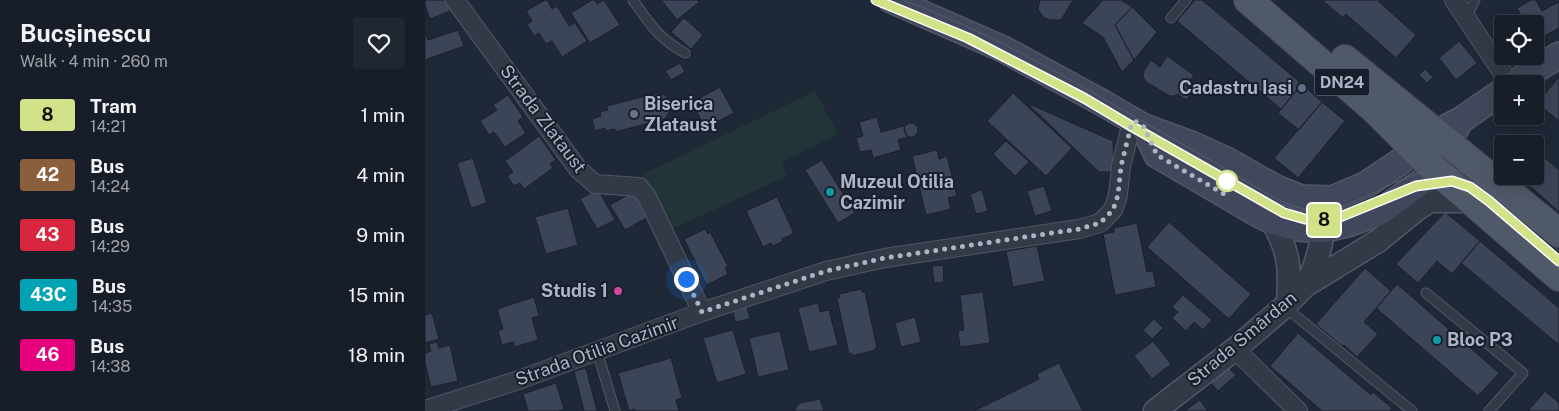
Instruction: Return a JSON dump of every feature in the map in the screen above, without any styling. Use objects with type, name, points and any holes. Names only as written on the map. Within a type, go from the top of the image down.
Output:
[{"type":"main road","points":[[891,0],[1003,49],[1139,124],[1226,160],[1276,188],[1301,198],[1332,199],[1423,159],[1448,132],[1494,98]]},
{"type":"main road","name":"DN24","points":[[1248,0],[1374,109],[1423,159],[1559,277]]},
{"type":"main road","name":"DN24","points":[[1276,0],[1386,94],[1448,132],[1559,234]]},
{"type":"main road","points":[[1527,75],[1559,55]]},
{"type":"main road","points":[[1139,124],[1157,155],[1258,214],[1272,221],[1298,228],[1321,230],[1351,223],[1380,212],[1424,180],[1423,159]]},
{"type":"street","name":"Strada Zlataust","points":[[455,0],[578,170],[595,184],[639,187],[647,197],[702,312]]},
{"type":"street","points":[[1454,0],[1506,75]]},
{"type":"street","name":"Strada Otilia Cazimir","points":[[425,410],[519,380],[702,312],[826,271],[885,258],[1079,229],[1100,223],[1113,210],[1118,195],[1121,166],[1131,126],[1139,124]]},
{"type":"street","name":"Strada Smârdan","points":[[1155,411],[1235,349],[1306,286],[1321,244],[1321,199]]},
{"type":"street","points":[[1306,286],[1378,241],[1430,201],[1471,201]]},
{"type":"street","points":[[1272,221],[1285,246],[1289,260],[1286,305]]},
{"type":"street","points":[[1235,349],[1298,411]]},
{"type":"lane","points":[[633,0],[661,38],[685,53]]},
{"type":"lane","points":[[1171,18],[1186,0]]},
{"type":"lane","points":[[1466,18],[1475,0]]},
{"type":"lane","points":[[1425,293],[1523,373],[1489,411]]},
{"type":"lane","points":[[1286,305],[1412,411]]},
{"type":"lane","points":[[597,351],[615,411]]},
{"type":"green space","points":[[815,91],[838,134],[782,162],[787,176],[672,229],[642,175]]},
{"type":"building","points":[[425,0],[446,0],[450,11],[430,19]]},
{"type":"building","points":[[547,0],[552,9],[557,6],[569,26],[575,23],[587,41],[562,57],[552,41],[546,44],[539,33],[534,36],[527,25],[532,21],[526,11]]},
{"type":"building","points":[[595,0],[597,4],[604,0],[620,25],[590,43],[571,13]]},
{"type":"building","points":[[661,0],[698,0],[699,2],[677,20]]},
{"type":"building","points":[[1040,0],[1073,0],[1061,20],[1050,20],[1043,17],[1038,9]]},
{"type":"building","points":[[1103,0],[1121,0],[1132,7],[1115,25],[1134,60],[1122,72],[1103,37],[1082,23]]},
{"type":"building","points":[[1195,0],[1202,0],[1302,84],[1281,109],[1177,21]]},
{"type":"building","points":[[1322,0],[1377,0],[1416,35],[1396,58],[1346,14],[1343,18]]},
{"type":"building","points":[[1531,0],[1536,0],[1542,11],[1559,2],[1559,28],[1544,36],[1544,15],[1521,15],[1517,8]]},
{"type":"building","points":[[1132,7],[1157,32],[1134,60],[1115,25]]},
{"type":"building","points":[[684,18],[703,35],[691,49],[671,32]]},
{"type":"building","points":[[458,30],[464,46],[425,60],[425,31],[428,40]]},
{"type":"building","points":[[1459,41],[1477,63],[1456,80],[1439,58]]},
{"type":"building","points":[[1167,56],[1194,75],[1186,86],[1193,91],[1187,100],[1177,94],[1170,96],[1146,82],[1143,77],[1144,71],[1151,60],[1160,67]]},
{"type":"building","points":[[680,63],[685,72],[671,80],[665,71]]},
{"type":"building","points":[[1425,69],[1433,77],[1427,83],[1419,75]]},
{"type":"building","points":[[1559,77],[1559,121],[1544,109],[1544,95]]},
{"type":"building","points":[[1302,84],[1322,102],[1299,130],[1278,113]]},
{"type":"building","points":[[720,87],[734,113],[705,128],[692,102]]},
{"type":"building","name":"Biserica Zlataust","points":[[657,93],[665,95],[671,102],[670,111],[665,119],[615,132],[615,129],[605,131],[605,128],[595,131],[592,119],[601,116],[600,112],[608,110],[607,106]]},
{"type":"building","points":[[1013,93],[1072,148],[1046,176],[987,121]]},
{"type":"building","points":[[508,95],[523,117],[518,121],[526,133],[505,147],[494,132],[489,135],[480,121],[497,110],[493,105]]},
{"type":"building","points":[[1322,102],[1345,121],[1298,178],[1274,158]]},
{"type":"building","points":[[1027,103],[1113,141],[1114,172],[1099,172]]},
{"type":"building","points":[[877,117],[881,132],[904,126],[907,137],[898,140],[901,150],[873,158],[871,150],[860,152],[856,138],[863,136],[859,122]]},
{"type":"building","points":[[908,123],[914,123],[918,130],[914,137],[908,137],[904,133],[904,127]]},
{"type":"building","points":[[539,136],[556,160],[550,164],[553,168],[524,189],[520,183],[514,186],[507,176],[513,172],[505,161]]},
{"type":"building","points":[[1006,141],[1029,162],[1015,176],[993,154]]},
{"type":"building","points":[[937,150],[939,159],[947,156],[957,196],[948,198],[951,209],[926,215],[912,156]]},
{"type":"building","points":[[1544,157],[1559,170],[1559,212],[1529,185],[1544,185]]},
{"type":"building","points":[[473,158],[487,203],[471,208],[457,163]]},
{"type":"building","name":"Muzeul Otilia Cazimir","points":[[822,160],[855,213],[838,223],[805,170]]},
{"type":"building","points":[[1044,186],[1052,211],[1035,216],[1027,191]]},
{"type":"building","points":[[598,189],[615,220],[597,229],[580,199]]},
{"type":"building","points":[[982,190],[988,211],[976,214],[970,194]]},
{"type":"building","points":[[633,192],[648,217],[625,230],[610,205]]},
{"type":"building","points":[[777,197],[794,233],[773,246],[771,243],[763,247],[746,211]]},
{"type":"building","points":[[568,208],[578,245],[546,254],[535,217]]},
{"type":"building","points":[[1445,212],[1480,241],[1452,274],[1437,261],[1418,283],[1396,264]]},
{"type":"building","points":[[1169,222],[1251,294],[1229,319],[1147,247]]},
{"type":"building","points":[[1137,223],[1147,272],[1153,271],[1156,287],[1115,295],[1103,234],[1114,232],[1114,228]]},
{"type":"building","points":[[705,229],[708,234],[710,232],[728,266],[725,268],[728,274],[707,285],[684,239]]},
{"type":"building","points":[[1480,241],[1559,308],[1559,345],[1461,263]]},
{"type":"building","points":[[1037,246],[1045,281],[1013,287],[1006,251]]},
{"type":"building","points":[[943,265],[944,282],[934,283],[932,266]]},
{"type":"building","points":[[1365,268],[1391,291],[1364,322],[1378,334],[1357,357],[1316,324]]},
{"type":"building","name":"Bloc P3","points":[[1397,284],[1499,373],[1478,396],[1376,308]]},
{"type":"building","points":[[861,289],[862,292],[865,292],[877,348],[875,348],[876,350],[852,356],[852,353],[849,354],[837,298],[840,297],[839,294]]},
{"type":"building","points":[[983,292],[990,343],[960,347],[958,331],[964,330],[960,295]]},
{"type":"building","points":[[1183,295],[1212,320],[1203,330],[1194,322],[1186,331],[1172,318],[1178,312],[1172,307]]},
{"type":"building","points":[[534,297],[539,316],[532,318],[538,340],[515,347],[513,342],[502,345],[498,331],[503,329],[497,309]]},
{"type":"building","points":[[746,303],[750,319],[735,322],[732,307]]},
{"type":"building","points":[[818,303],[820,312],[829,310],[838,345],[809,352],[798,308]]},
{"type":"building","points":[[432,313],[439,339],[425,343],[425,315]]},
{"type":"building","points":[[915,317],[921,342],[901,347],[895,323]]},
{"type":"building","points":[[1154,319],[1163,328],[1152,339],[1143,330]]},
{"type":"building","points":[[733,330],[746,374],[717,383],[703,338]]},
{"type":"building","points":[[780,331],[789,370],[758,377],[749,338]]},
{"type":"building","points":[[1298,333],[1371,395],[1373,392],[1392,408],[1390,411],[1322,411],[1270,366]]},
{"type":"building","points":[[1153,341],[1171,364],[1152,379],[1134,356]]},
{"type":"building","points":[[437,342],[439,348],[450,345],[458,381],[431,387],[425,363],[425,353],[431,351],[429,344]]},
{"type":"building","points":[[671,358],[682,398],[676,400],[679,411],[635,411],[634,409],[629,411],[618,373]]},
{"type":"building","points":[[1059,363],[1083,411],[974,411],[1039,379],[1037,374]]},
{"type":"building","points":[[1225,364],[1236,375],[1218,391],[1208,380]]},
{"type":"building","points":[[586,368],[597,411],[584,411],[574,371]]},
{"type":"building","points":[[556,383],[564,409],[558,411],[528,411],[523,394]]},
{"type":"building","points":[[1545,391],[1559,403],[1559,411],[1528,411]]},
{"type":"building","points":[[820,399],[824,411],[795,411],[800,403]]},
{"type":"building","points":[[1200,400],[1208,411],[1184,411]]},
{"type":"tram line","points":[[876,0],[968,39],[1084,98],[1284,213],[1305,219],[1335,219],[1416,185],[1452,181],[1470,187],[1489,201],[1559,261]]},
{"type":"tram line","name":"8","points":[[876,0],[968,38],[1084,98],[1284,213],[1305,219],[1335,219],[1416,186],[1433,182],[1452,181],[1470,187],[1489,201],[1559,261]]},
{"type":"tram line","points":[[903,0],[944,16],[1023,54],[1224,167],[1263,191],[1293,206],[1312,210],[1330,209],[1366,197],[1418,173],[1436,170],[1459,171],[1484,185],[1559,251]]},
{"type":"place","name":"Cadastru Iasi","points":[[1302,88]]},
{"type":"place","name":"Biserica Zlataust","points":[[634,114]]},
{"type":"place","name":"Muzeul Otilia Cazimir","points":[[830,192]]},
{"type":"place","name":"Studis 1","points":[[618,291]]},
{"type":"place","name":"Bloc P3","points":[[1437,340]]},
{"type":"route","points":[[686,279],[702,312],[826,271],[885,258],[1079,229],[1100,223],[1113,210],[1118,195],[1121,166],[1131,126],[1135,121],[1144,127],[1157,155],[1224,194],[1227,181]]}]
